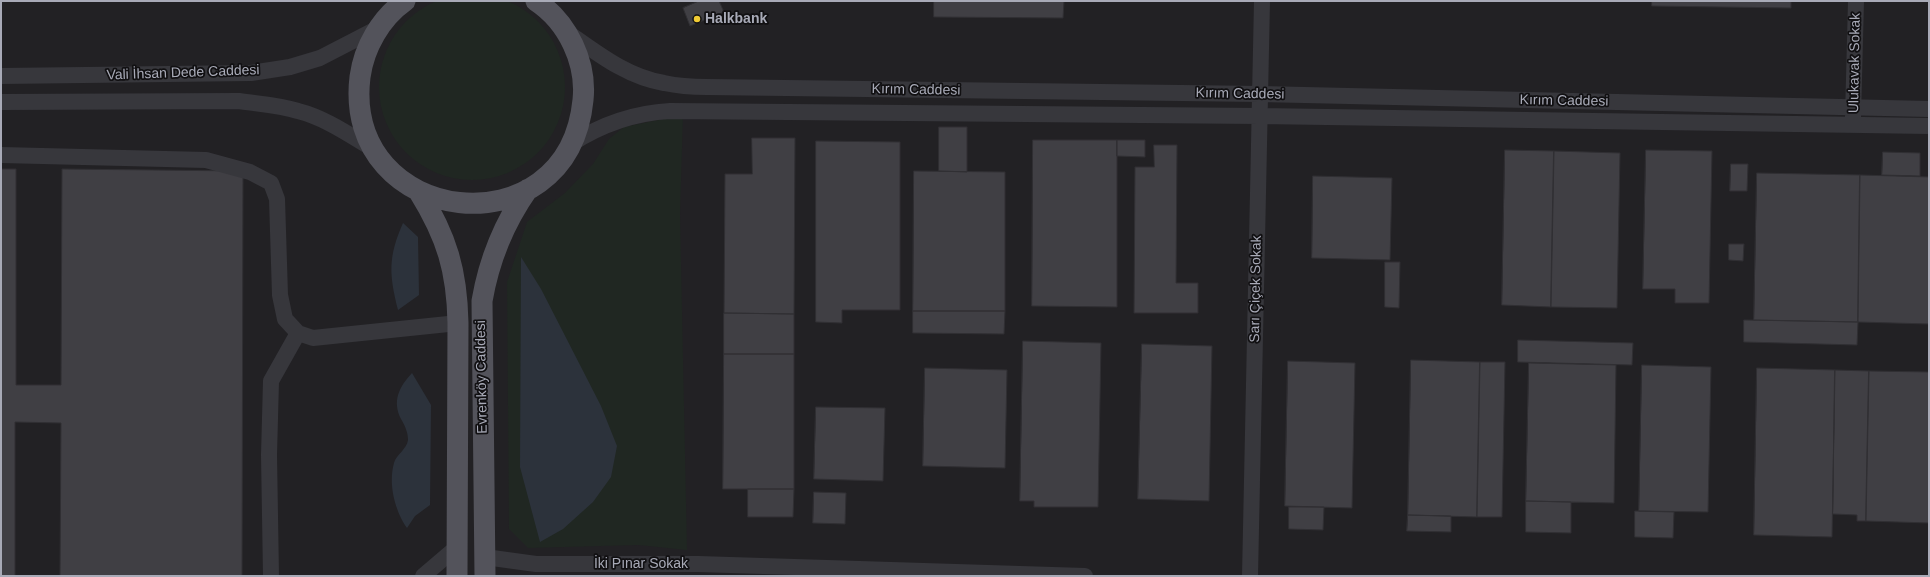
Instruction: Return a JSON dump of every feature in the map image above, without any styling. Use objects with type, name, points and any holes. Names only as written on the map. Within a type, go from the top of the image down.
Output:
[{"type":"main road","points":[[404,2],[380,27],[365,56],[359,88],[362,120],[375,150],[399,178],[419,192],[446,202],[475,205],[503,200],[529,189],[553,170],[571,144],[582,112],[583,78],[575,50],[565,30],[553,16],[536,1]]},
{"type":"main road","name":"Evrenköy Caddesi","points":[[485,566],[482,301],[489,268],[498,242],[514,209],[529,189]]},
{"type":"main road","name":"Evrenköy Caddesi","points":[[419,192],[437,224],[450,256],[455,278],[458,323],[457,576]]},
{"type":"street","name":"Sarı Çiçek Sokak","points":[[1250,576],[1262,1]]},
{"type":"street","name":"Ulukavak Sokak","points":[[1853,125],[1856,1]]},
{"type":"street","name":"Vali İhsan Dede Caddesi","points":[[1,76],[251,73],[290,67],[320,58],[380,27]]},
{"type":"street","name":"Kırım Caddesi","points":[[565,30],[600,56],[632,74],[663,83],[682,86],[1260,94],[1929,109]]},
{"type":"street","name":"Vali İhsan Dede Caddesi","points":[[1,102],[226,101],[262,104],[299,111],[336,127],[375,150]]},
{"type":"street","name":"Kırım Caddesi","points":[[571,144],[610,123],[639,114],[654,112],[1260,116],[1929,126]]},
{"type":"street","points":[[1,154],[206,160],[250,172],[271,183],[276,199],[280,295],[285,319],[298,333],[313,338],[458,323]]},
{"type":"street","points":[[271,576],[269,455],[270,382],[298,333]]},
{"type":"street","points":[[423,576],[457,547]]},
{"type":"street","name":"İki Pınar Sokak","points":[[485,566],[536,564],[698,570],[1085,576]]},
{"type":"shaded area","points":[[481,-6],[490,-5],[508,1],[524,9],[538,21],[550,35],[558,51],[564,69],[564,105],[558,123],[550,139],[538,153],[524,165],[508,173],[490,179],[463,180],[454,179],[436,173],[420,165],[406,153],[394,139],[386,123],[380,105],[379,78],[380,69],[386,51],[394,35],[406,21],[420,9],[436,1],[454,-5]]},
{"type":"shaded area","points":[[1,1],[1929,1],[1929,576],[1,576]]},
{"type":"shaded area","points":[[683,115],[680,214],[687,550],[638,545],[528,548],[509,529],[507,282],[527,222],[565,193],[593,164],[609,139],[624,127]]},
{"type":"shaded area","points":[[403,223],[418,237],[419,295],[398,310],[393,286],[392,256]]},
{"type":"shaded area","points":[[521,257],[541,289],[601,406],[617,446],[611,477],[593,502],[563,529],[540,542],[520,467]]},
{"type":"shaded area","points":[[412,373],[431,405],[430,505],[415,516],[407,528],[396,506],[392,488],[392,471],[395,460],[406,446],[408,440],[406,429],[398,412],[398,394]]},
{"type":"building","name":"Halkbank","points":[[699,1],[719,1],[724,12],[690,26],[683,8]]},
{"type":"building","points":[[934,1],[1064,1],[1063,18],[934,17]]},
{"type":"building","points":[[1652,1],[1791,1],[1791,8],[1652,6]]},
{"type":"building","points":[[939,127],[967,127],[967,172],[939,171]]},
{"type":"building","points":[[752,138],[795,138],[794,314],[724,313],[725,174],[752,174]]},
{"type":"building","points":[[1033,140],[1117,140],[1117,307],[1032,306]]},
{"type":"building","points":[[1117,140],[1145,140],[1145,157],[1117,156]]},
{"type":"building","points":[[816,141],[900,142],[900,310],[842,310],[842,323],[816,322]]},
{"type":"building","points":[[1154,145],[1177,145],[1176,283],[1198,283],[1198,313],[1134,313],[1135,167],[1154,167]]},
{"type":"building","points":[[1505,150],[1554,151],[1551,307],[1502,305]]},
{"type":"building","points":[[1646,150],[1712,151],[1709,303],[1675,303],[1675,289],[1643,289]]},
{"type":"building","points":[[1554,151],[1620,153],[1617,308],[1551,307]]},
{"type":"building","points":[[1883,152],[1920,153],[1920,176],[1882,175]]},
{"type":"building","points":[[1731,164],[1748,164],[1747,191],[1730,191]]},
{"type":"building","points":[[1,169],[16,169],[16,385],[61,385],[62,169],[243,171],[242,576],[60,576],[61,423],[15,422],[15,576],[1,576]]},
{"type":"building","points":[[914,171],[1005,172],[1005,311],[913,311]]},
{"type":"building","points":[[1757,173],[1860,175],[1858,322],[1754,320]]},
{"type":"building","points":[[1860,175],[1929,177],[1929,324],[1858,322]]},
{"type":"building","points":[[1313,176],[1392,178],[1390,260],[1312,258]]},
{"type":"building","points":[[1729,244],[1744,244],[1743,261],[1729,260]]},
{"type":"building","points":[[1385,262],[1400,262],[1399,308],[1385,307]]},
{"type":"building","points":[[913,311],[1005,311],[1004,334],[913,333]]},
{"type":"building","points":[[724,313],[794,314],[794,354],[724,354]]},
{"type":"building","points":[[1744,320],[1858,322],[1857,345],[1744,342]]},
{"type":"building","points":[[1518,340],[1633,343],[1632,365],[1518,362]]},
{"type":"building","points":[[1023,341],[1101,343],[1098,507],[1034,507],[1034,501],[1020,501]]},
{"type":"building","points":[[1142,344],[1212,346],[1209,501],[1138,499]]},
{"type":"building","points":[[724,354],[794,354],[794,489],[723,489]]},
{"type":"building","points":[[1411,360],[1480,362],[1477,517],[1408,515]]},
{"type":"building","points":[[1288,361],[1355,363],[1352,508],[1285,506]]},
{"type":"building","points":[[1480,362],[1505,362],[1502,517],[1477,517]]},
{"type":"building","points":[[1529,363],[1616,365],[1614,503],[1526,501]]},
{"type":"building","points":[[1642,365],[1711,367],[1708,512],[1639,511]]},
{"type":"building","points":[[925,368],[1007,370],[1005,468],[923,466]]},
{"type":"building","points":[[1757,368],[1835,370],[1832,537],[1754,535]]},
{"type":"building","points":[[1835,370],[1869,371],[1866,521],[1857,521],[1857,515],[1833,514]]},
{"type":"building","points":[[1869,371],[1929,372],[1929,523],[1866,521]]},
{"type":"building","points":[[816,407],[885,408],[883,481],[814,479]]},
{"type":"building","points":[[748,489],[794,489],[793,517],[748,517]]},
{"type":"building","points":[[814,492],[846,493],[845,524],[813,523]]},
{"type":"building","points":[[1526,501],[1571,502],[1571,533],[1526,532]]},
{"type":"building","points":[[1289,507],[1324,507],[1323,530],[1289,529]]},
{"type":"building","points":[[1635,511],[1674,512],[1673,538],[1635,537]]},
{"type":"building","points":[[1408,515],[1451,516],[1451,532],[1407,531]]},
{"type":"place","name":"Halkbank","points":[[697,19]]}]
